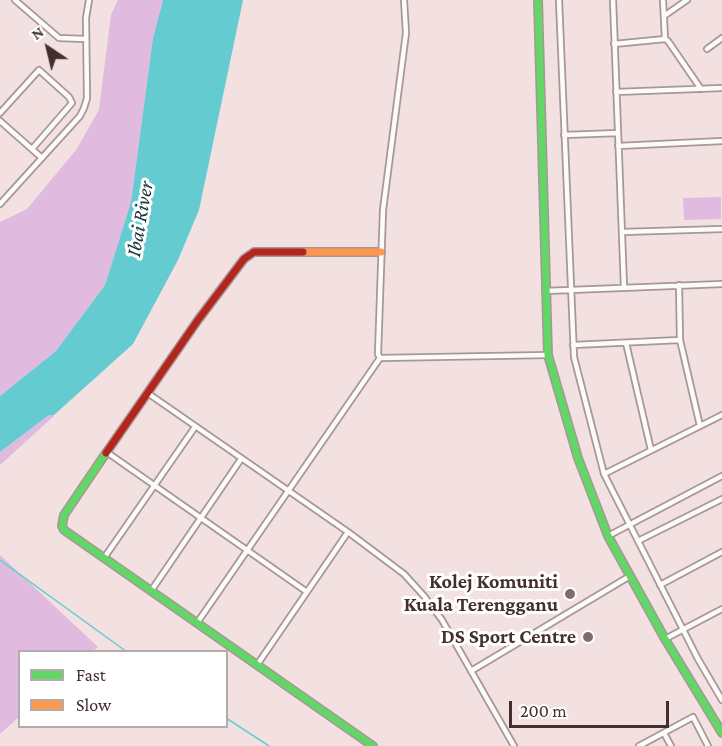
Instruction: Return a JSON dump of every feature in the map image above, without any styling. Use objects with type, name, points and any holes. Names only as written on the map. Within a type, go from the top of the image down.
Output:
[{"type":"street","points":[[15,0],[59,38],[86,39]]},
{"type":"street","points":[[0,204],[80,116],[86,100],[86,18],[89,0]]},
{"type":"street","points":[[380,358],[378,354],[383,210],[406,33],[404,0]]},
{"type":"street","points":[[538,0],[548,355],[578,458],[608,536],[665,639],[722,733]]},
{"type":"street","points":[[559,0],[574,357],[604,474],[683,629],[722,699]]},
{"type":"street","points":[[613,0],[624,287]]},
{"type":"street","points":[[663,0],[665,39]]},
{"type":"street","points":[[664,16],[687,0]]},
{"type":"street","points":[[707,49],[722,38]]},
{"type":"street","points":[[614,44],[665,39],[671,43],[701,89]]},
{"type":"street","points":[[0,113],[39,70],[69,97],[72,103],[32,149]]},
{"type":"street","points":[[616,92],[722,88]]},
{"type":"street","points":[[0,121],[42,158]]},
{"type":"street","points":[[564,135],[618,133]]},
{"type":"street","points":[[618,146],[722,141]]},
{"type":"street","points":[[622,232],[722,229]]},
{"type":"street","points":[[373,746],[64,530],[62,521],[198,320],[249,255],[254,252],[381,252]]},
{"type":"street","points":[[545,291],[722,284]]},
{"type":"street","points":[[679,285],[681,340],[700,426]]},
{"type":"street","points":[[573,345],[681,340]]},
{"type":"street","points":[[626,343],[651,450]]},
{"type":"street","points":[[380,358],[548,355]]},
{"type":"street","points":[[197,623],[380,358]]},
{"type":"street","points":[[149,394],[348,532],[404,574],[424,596],[446,627],[514,746]]},
{"type":"street","points":[[604,474],[722,415]]},
{"type":"street","points":[[104,558],[195,427]]},
{"type":"street","points":[[108,453],[307,592]]},
{"type":"street","points":[[151,591],[241,459]]},
{"type":"street","points":[[608,536],[722,476]]},
{"type":"street","points":[[638,541],[722,499]]},
{"type":"street","points":[[257,665],[348,532]]},
{"type":"street","points":[[660,585],[722,552]]},
{"type":"street","points":[[471,671],[630,576]]},
{"type":"street","points":[[665,639],[722,609]]},
{"type":"street","points":[[639,746],[693,717],[708,746]]},
{"type":"street","points":[[664,733],[671,746]]},
{"type":"shaded area","points":[[118,0],[163,0],[153,38],[131,202],[105,285],[56,351],[0,396],[0,222],[27,209],[76,150],[99,110],[111,15]]},
{"type":"shaded area","points":[[721,197],[721,219],[684,220],[683,198]]},
{"type":"shaded area","points":[[49,415],[54,416],[0,465],[0,452]]},
{"type":"shaded area","points":[[0,555],[98,647],[94,650],[18,650],[18,718],[0,734]]},
{"type":"water","name":"Ibai River","points":[[163,0],[243,0],[199,210],[178,260],[133,344],[54,415],[49,415],[0,452],[0,396],[56,351],[105,285],[131,202],[153,38]]},
{"type":"waterway","points":[[0,560],[124,650]]},
{"type":"waterway","points":[[228,719],[269,746]]},
{"type":"traffic: fast","points":[[538,0],[548,355],[578,458],[608,536],[665,639],[722,733]]},
{"type":"traffic: fast","points":[[106,453],[64,515],[62,526],[64,530],[373,746]]},
{"type":"traffic: slow","points":[[303,252],[381,252]]},
{"type":"traffic: jam","points":[[106,453],[198,320],[244,259],[254,252],[303,252]]},
{"type":"place","name":"Kolej Komuniti Kuala Terengganu","points":[[570,594]]},
{"type":"place","name":"DS Sport Centre","points":[[588,637]]}]
